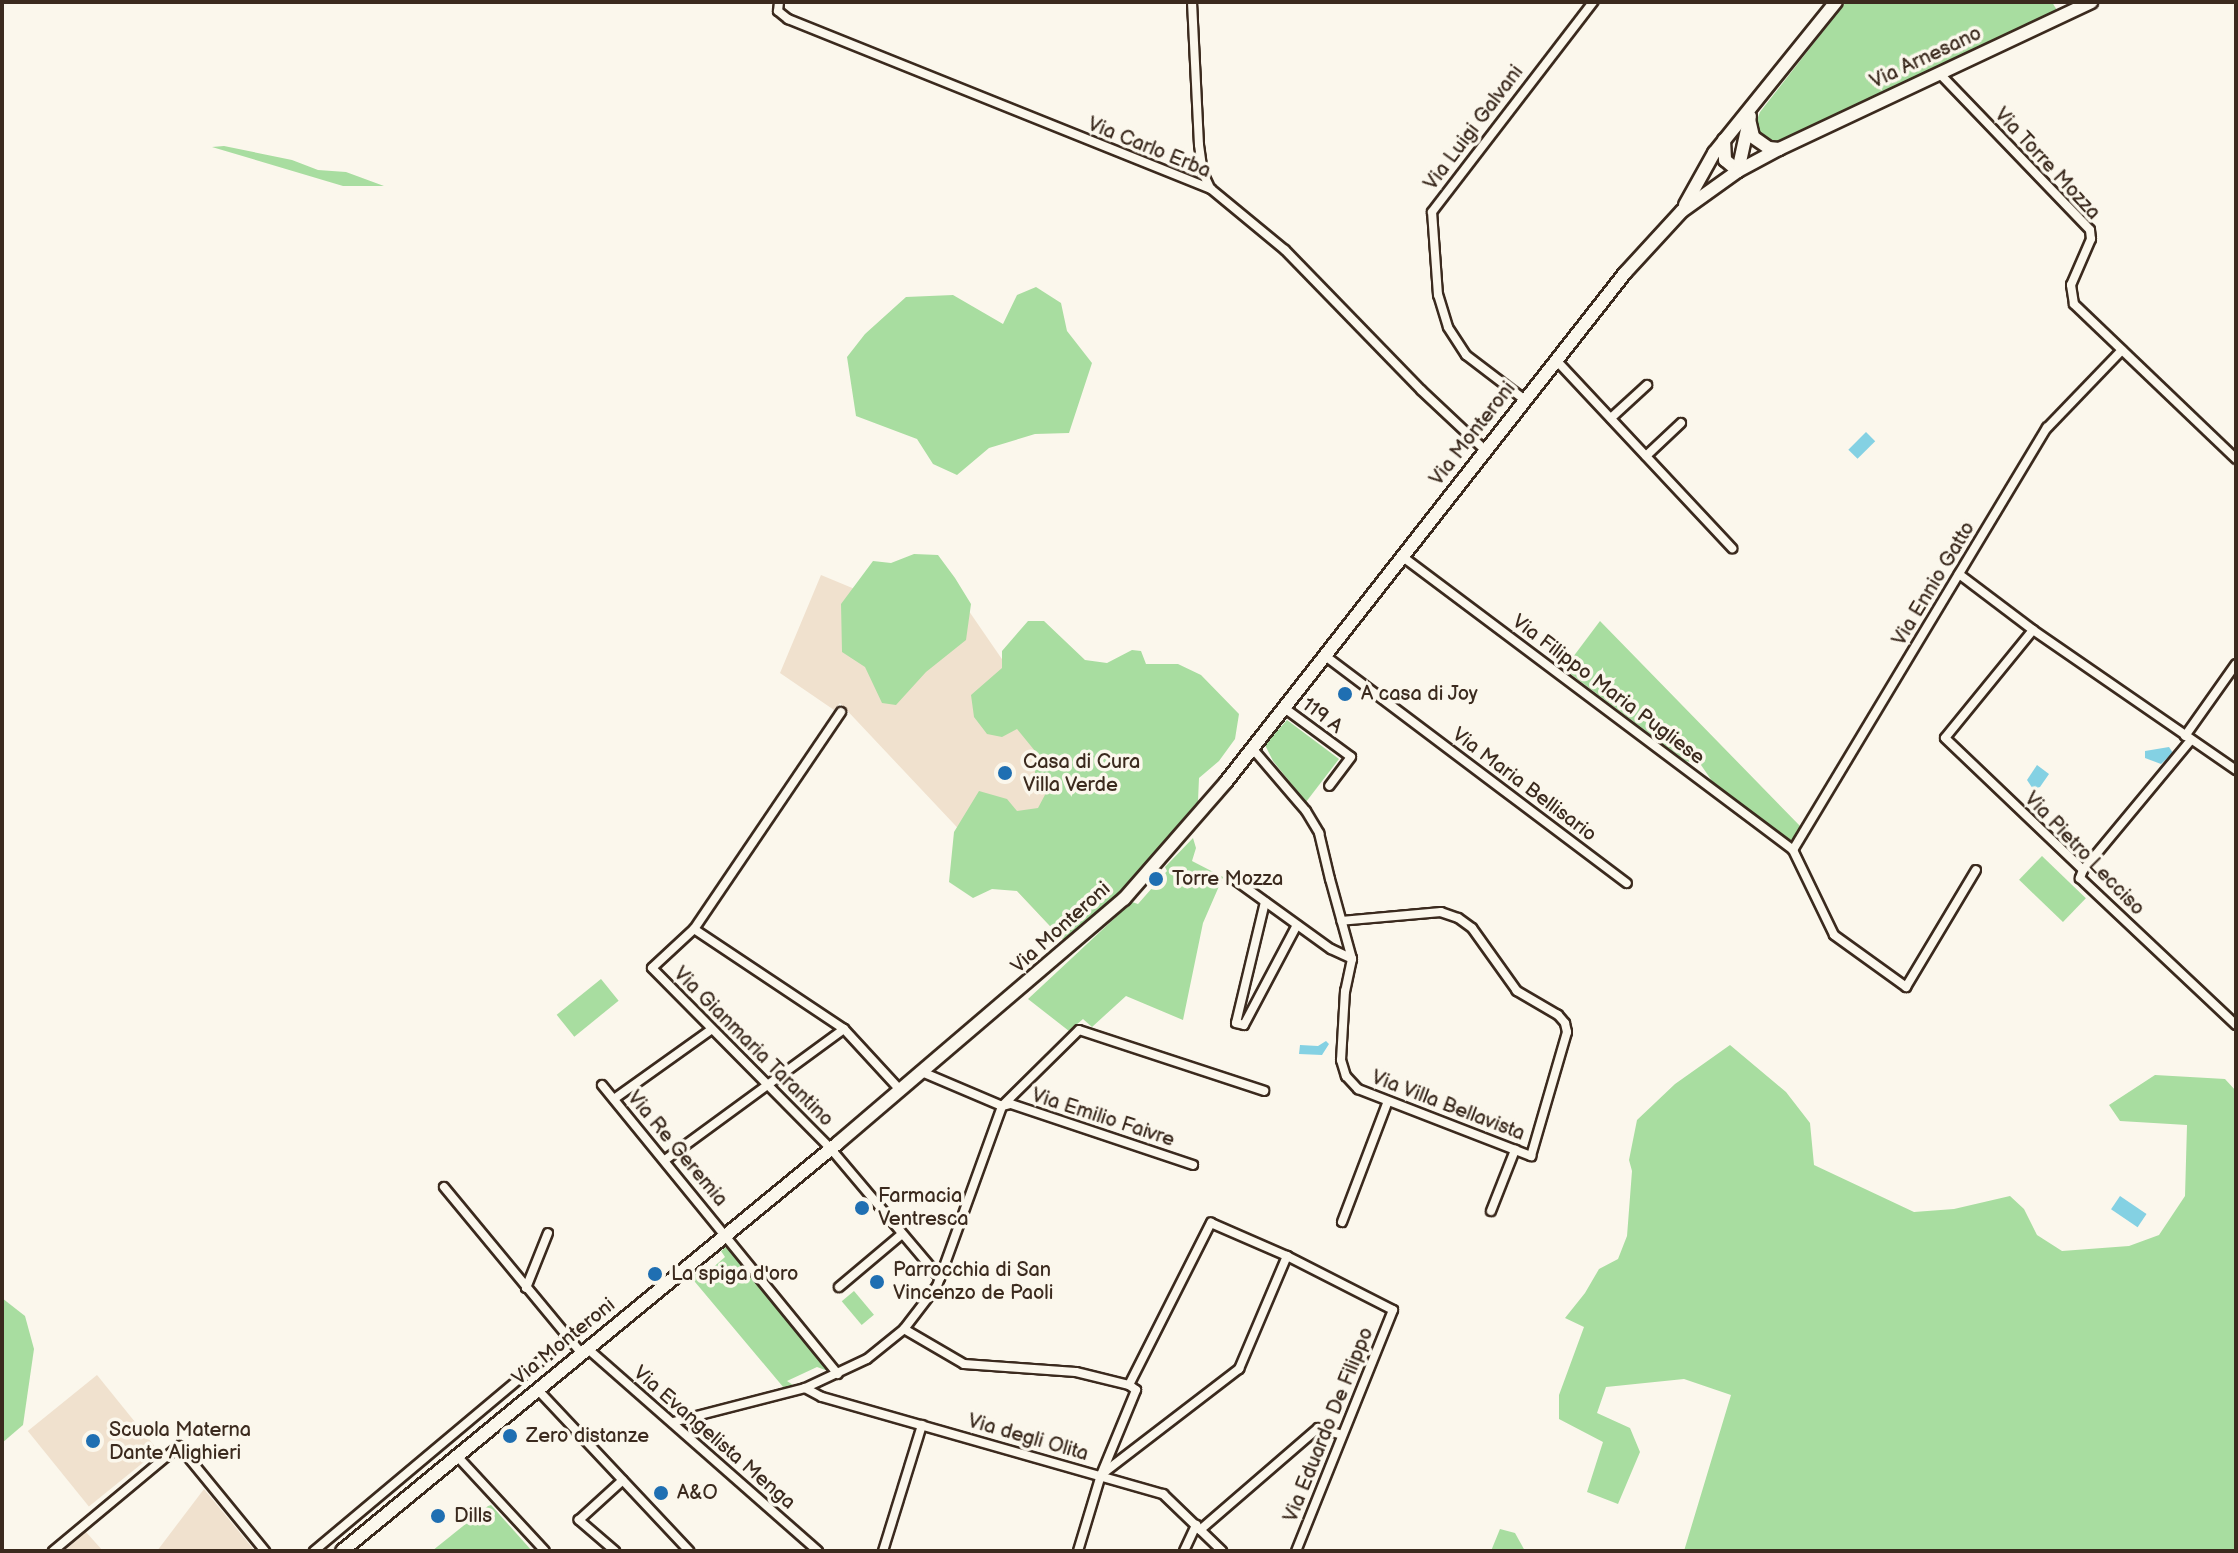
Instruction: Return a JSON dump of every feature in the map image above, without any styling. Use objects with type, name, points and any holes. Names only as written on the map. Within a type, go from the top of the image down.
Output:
[{"type":"main road","name":"Via Monteroni","points":[[1682,211],[1705,166],[1724,140],[1751,113],[1836,2]]},
{"type":"main road","name":"Via Arnesano","points":[[1779,149],[2091,2]]},
{"type":"main road","name":"Via Monteroni","points":[[1738,171],[1751,113]]},
{"type":"main road","points":[[1751,113],[1753,137],[1769,148],[1779,149]]},
{"type":"main road","points":[[1724,140],[1725,160],[1738,171]]},
{"type":"main road","name":"Via Monteroni","points":[[342,1551],[901,1091],[1124,899],[1252,748],[1650,243],[1682,211],[1738,171],[1779,149]]},
{"type":"street","name":"Via Carlo Erba","points":[[779,2],[778,11],[788,19],[1211,189],[1275,241],[1421,390],[1486,451]]},
{"type":"street","points":[[1192,2],[1201,161],[1211,189]]},
{"type":"street","name":"Via Luigi Galvani","points":[[1525,400],[1466,355],[1448,327],[1438,295],[1432,212],[1593,2]]},
{"type":"street","name":"Via Torre Mozza","points":[[1940,74],[2090,230],[2091,239],[2073,280],[2072,298],[2085,317],[2236,459]]},
{"type":"street","name":"Via Ennio Gatto","points":[[1793,850],[2047,428],[2122,350]]},
{"type":"street","points":[[1556,360],[1732,548]]},
{"type":"street","points":[[1611,418],[1647,385]]},
{"type":"street","points":[[1646,456],[1681,423]]},
{"type":"street","name":"Via Filippo Maria Pugliese","points":[[1403,557],[1793,850]]},
{"type":"street","points":[[1959,574],[2033,630],[2236,770]]},
{"type":"street","name":"Via Pietro Lecciso","points":[[2033,630],[1945,738],[2083,870],[2080,878],[2236,1025]]},
{"type":"street","name":"Via Maria Bellisario","points":[[1324,655],[1627,883]]},
{"type":"street","points":[[2083,870],[2188,738],[2236,664]]},
{"type":"street","name":"119 A","points":[[1283,707],[1351,757],[1329,786]]},
{"type":"street","points":[[841,712],[694,929],[844,1029],[901,1091]]},
{"type":"street","name":"Via Villa Bellavista","points":[[1252,748],[1306,811],[1319,833],[1341,921],[1352,959],[1345,991],[1341,1060],[1346,1076],[1358,1089],[1531,1156],[1567,1032],[1565,1023],[1558,1015],[1517,991],[1472,928],[1458,918],[1441,912],[1341,921]]},
{"type":"street","points":[[1793,850],[1834,935],[1906,987],[1976,870]]},
{"type":"street","points":[[1231,877],[1331,949],[1352,959]]},
{"type":"street","points":[[1265,902],[1236,1023],[1244,1025],[1297,925]]},
{"type":"street","name":"Via Gianmaria Tarantino","points":[[694,929],[652,968],[831,1149],[940,1278]]},
{"type":"street","points":[[614,1099],[712,1029]]},
{"type":"street","points":[[665,1160],[844,1029]]},
{"type":"street","points":[[673,1422],[805,1388],[867,1359],[904,1329],[940,1278],[1002,1106],[1079,1030],[1264,1091]]},
{"type":"street","name":"Via Emilio Faivre","points":[[922,1072],[1002,1106],[1011,1104],[1193,1165]]},
{"type":"street","name":"Via Re Geremia","points":[[602,1085],[727,1234],[838,1374]]},
{"type":"street","points":[[1342,1222],[1388,1101]]},
{"type":"street","points":[[1491,1211],[1515,1150]]},
{"type":"street","name":"Via Evangelista Menga","points":[[444,1187],[568,1338],[673,1422],[818,1551]]},
{"type":"street","points":[[1101,1475],[1239,1369],[1287,1256],[1211,1223],[1129,1385]]},
{"type":"street","points":[[526,1288],[548,1233]]},
{"type":"street","points":[[839,1287],[902,1234]]},
{"type":"street","name":"Via Eduardo De Filippo","points":[[1287,1256],[1393,1310],[1296,1551]]},
{"type":"street","points":[[904,1329],[964,1364],[1076,1372],[1129,1385],[1136,1390],[1101,1475],[1078,1551]]},
{"type":"street","name":"Via Monteroni","points":[[314,1551],[568,1338]]},
{"type":"street","name":"Via degli Olita","points":[[805,1388],[822,1397],[1163,1494],[1222,1551]]},
{"type":"street","points":[[538,1390],[689,1551]]},
{"type":"street","points":[[883,1551],[922,1425]]},
{"type":"street","points":[[1184,1551],[1198,1527],[1318,1428],[1342,1435]]},
{"type":"street","points":[[53,1551],[179,1446],[265,1551]]},
{"type":"street","points":[[457,1456],[545,1551]]},
{"type":"street","points":[[615,1551],[579,1520],[623,1480]]},
{"type":"street","points":[[802,1551],[809,1543]]},
{"type":"shaded area","name":"Casa di Cura Villa Verde","points":[[821,575],[898,607],[951,585],[1006,665],[1073,733],[1065,942],[840,703],[834,710],[780,673]]},
{"type":"shaded area","name":"Scuola Materna Dante Alighieri","points":[[97,1375],[158,1450],[89,1506],[28,1431]]},
{"type":"shaded area","points":[[204,1489],[255,1551],[157,1551]]},
{"type":"shaded area","points":[[86,1532],[103,1551],[64,1551],[72,1544]]},
{"type":"green space","points":[[1846,2],[2052,2],[2058,12],[1777,144],[1760,140],[1755,125],[1760,112]]},
{"type":"green space","points":[[224,146],[292,160],[318,170],[346,172],[384,186],[343,186],[212,147]]},
{"type":"green space","points":[[1036,287],[1061,303],[1067,331],[1092,363],[1069,433],[1035,434],[989,448],[957,475],[933,464],[917,439],[856,416],[847,357],[865,334],[906,297],[953,295],[1003,324],[1017,295]]},
{"type":"green space","points":[[914,554],[938,555],[971,604],[966,640],[926,672],[896,705],[882,703],[865,667],[842,652],[841,604],[873,561],[891,563]]},
{"type":"green space","points":[[1028,621],[1044,621],[1085,660],[1107,663],[1132,650],[1141,651],[1146,664],[1178,664],[1201,675],[1239,714],[1235,739],[1219,761],[1199,778],[1198,801],[1111,903],[1065,942],[1017,891],[992,889],[973,898],[949,882],[954,832],[979,791],[1007,799],[1017,811],[1038,808],[1047,791],[1035,774],[1035,751],[1017,729],[1002,737],[987,734],[974,717],[971,695],[1002,668],[1002,651]]},
{"type":"green space","points":[[1600,621],[1801,827],[1794,840],[1786,839],[1712,781],[1701,765],[1686,761],[1564,669]]},
{"type":"green space","points":[[1287,720],[1339,759],[1306,802],[1273,761],[1265,745]]},
{"type":"green space","points":[[1193,838],[1196,848],[1192,861],[1223,877],[1203,923],[1183,1020],[1126,996],[1092,1027],[1083,1019],[1069,1031],[1028,999],[1132,902],[1138,904],[1167,871],[1165,867]]},
{"type":"green space","points":[[2042,856],[2086,898],[2063,922],[2019,880]]},
{"type":"green space","points":[[601,979],[619,1001],[574,1037],[557,1015]]},
{"type":"green space","points":[[1730,1045],[1786,1092],[1810,1123],[1814,1165],[1914,1212],[1954,1209],[2010,1196],[2024,1209],[2037,1235],[2062,1251],[2129,1246],[2159,1235],[2185,1196],[2187,1125],[2120,1121],[2109,1105],[2155,1075],[2225,1079],[2236,1091],[2236,1551],[1684,1551],[1731,1395],[1684,1379],[1606,1387],[1597,1413],[1630,1428],[1640,1452],[1618,1504],[1587,1492],[1603,1442],[1559,1419],[1559,1395],[1584,1327],[1565,1318],[1599,1269],[1618,1259],[1627,1236],[1632,1171],[1629,1160],[1637,1120],[1675,1084]]},
{"type":"green space","points":[[726,1247],[828,1371],[817,1367],[787,1381],[793,1385],[784,1388],[690,1276],[694,1273],[702,1277],[725,1257],[721,1251]]},
{"type":"green space","points":[[854,1291],[874,1315],[862,1325],[842,1301]]},
{"type":"green space","points":[[2,1298],[25,1316],[34,1349],[23,1425],[2,1443]]},
{"type":"green space","points":[[491,1505],[532,1551],[432,1551],[488,1506]]},
{"type":"green space","points":[[1500,1529],[1515,1533],[1525,1551],[1491,1551]]},
{"type":"water","points":[[1866,432],[1875,441],[1858,459],[1848,450]]},
{"type":"water","points":[[2169,747],[2173,753],[2161,764],[2145,758],[2145,751]]},
{"type":"water","points":[[2037,765],[2049,774],[2040,787],[2033,789],[2027,780]]},
{"type":"water","points":[[1326,1041],[1329,1044],[1322,1055],[1299,1054],[1300,1045],[1318,1046]]},
{"type":"water","points":[[2120,1196],[2147,1214],[2138,1227],[2111,1209]]},
{"type":"place","name":"A casa di Joy","points":[[1345,694]]},
{"type":"place","name":"Casa di Cura Villa Verde","points":[[1005,773]]},
{"type":"place","name":"Torre Mozza","points":[[1156,879]]},
{"type":"place","name":"Farmacia Ventresca","points":[[862,1208]]},
{"type":"place","name":"La spiga d'oro","points":[[655,1274]]},
{"type":"place","name":"Parrocchia di San Vincenzo de Paoli","points":[[877,1282]]},
{"type":"place","name":"Zero distanze","points":[[510,1436]]},
{"type":"place","name":"Scuola Materna Dante Alighieri","points":[[93,1441]]},
{"type":"place","name":"A&O","points":[[661,1493]]},
{"type":"place","name":"Dills","points":[[438,1516]]}]
